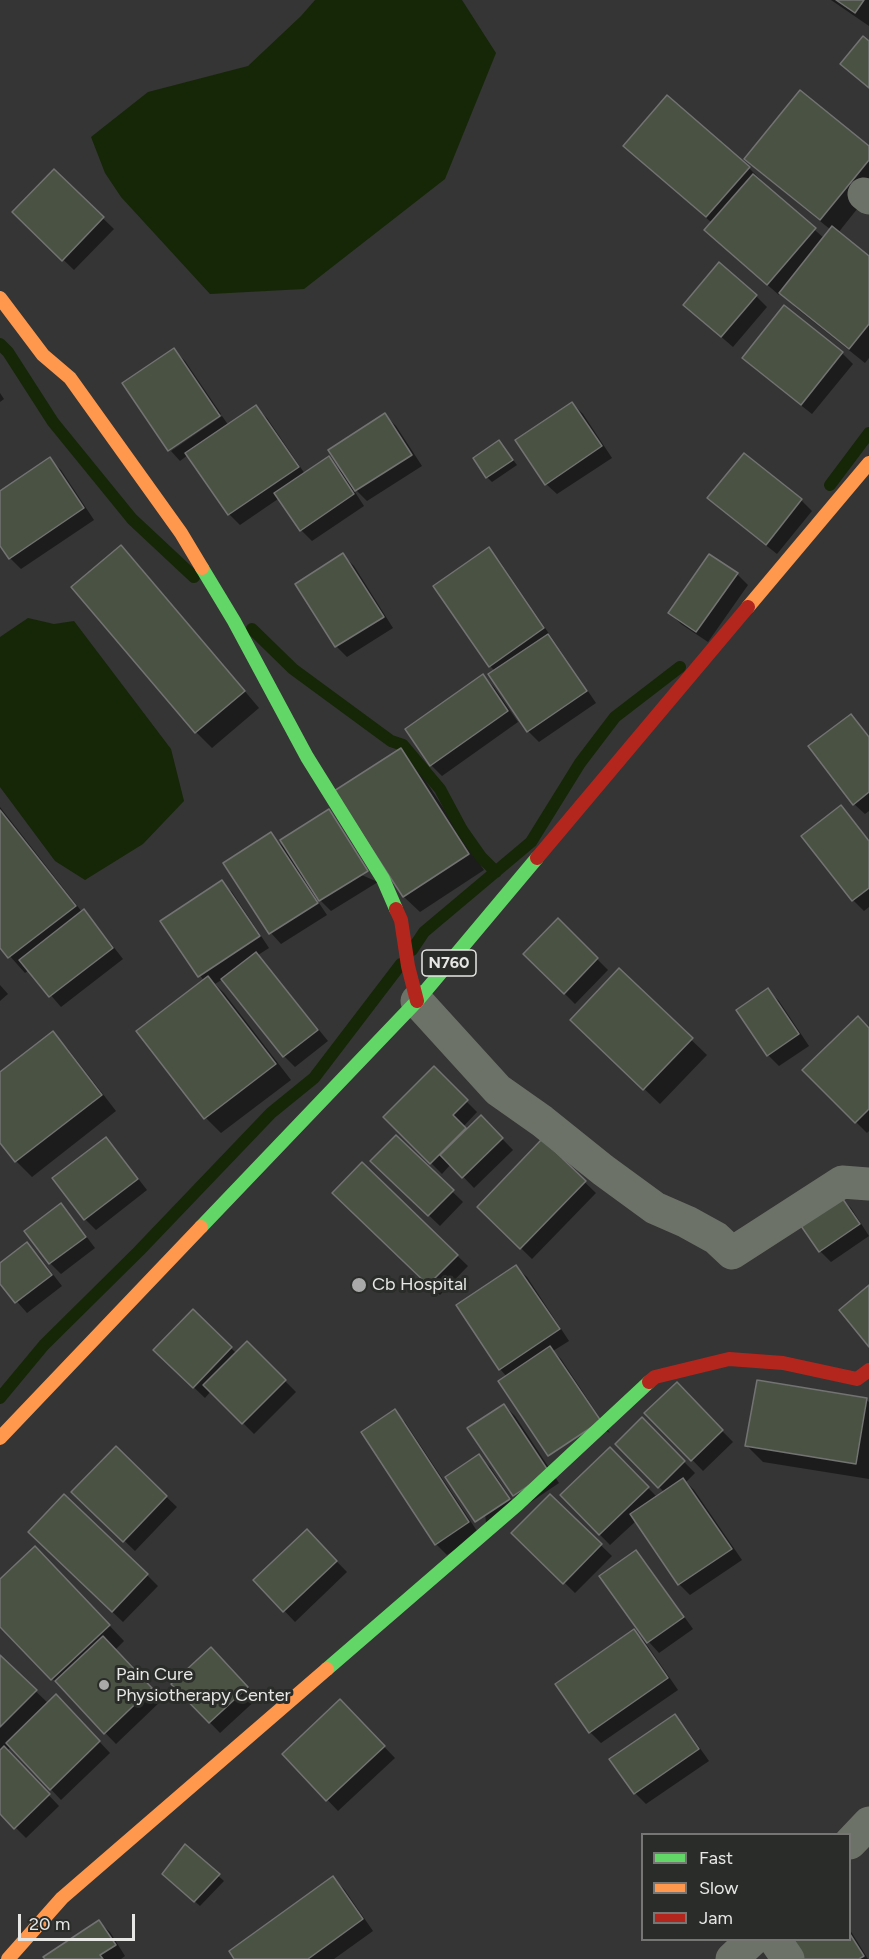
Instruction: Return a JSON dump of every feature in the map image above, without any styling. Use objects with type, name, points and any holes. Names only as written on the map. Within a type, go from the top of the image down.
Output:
[{"type":"main road","points":[[0,298],[43,355],[70,378],[181,532],[234,621],[307,757],[383,879],[401,920],[408,966],[417,1001]]},
{"type":"main road","name":"N760","points":[[0,1438],[417,1001],[869,463]]},
{"type":"main road","points":[[8,1959],[62,1898],[518,1504],[655,1377],[729,1359],[783,1363],[857,1379],[869,1370]]},
{"type":"street","points":[[417,1001],[498,1090],[655,1208],[716,1238],[732,1253],[842,1182],[869,1184]]},
{"type":"street","points":[[851,1841],[869,1823]]},
{"type":"street","points":[[732,1959],[751,1941]]},
{"type":"street","points":[[776,1941],[788,1959]]},
{"type":"shaded area","points":[[315,0],[462,0],[496,53],[445,179],[304,289],[210,294],[121,197],[105,173],[91,137],[148,92],[248,66]]},
{"type":"shaded area","points":[[28,618],[54,624],[74,621],[171,749],[184,801],[143,844],[85,880],[55,861],[0,787],[0,637]]},
{"type":"building","points":[[836,0],[864,0],[855,13]]},
{"type":"building","points":[[863,36],[869,41],[869,88],[840,64]]},
{"type":"building","points":[[800,90],[869,146],[869,160],[820,220],[744,159]]},
{"type":"building","points":[[667,95],[750,167],[706,217],[623,146]]},
{"type":"building","points":[[54,169],[104,217],[62,261],[12,212]]},
{"type":"building","points":[[753,174],[816,228],[767,285],[704,230]]},
{"type":"building","points":[[832,226],[869,256],[869,324],[849,349],[779,293]]},
{"type":"building","points":[[719,262],[757,295],[721,337],[683,305]]},
{"type":"building","points":[[784,305],[843,352],[801,405],[742,358]]},
{"type":"building","points":[[174,348],[220,416],[168,451],[122,383]]},
{"type":"building","points":[[572,402],[602,446],[545,485],[515,440]]},
{"type":"building","points":[[256,405],[299,467],[228,515],[185,453]]},
{"type":"building","points":[[385,413],[412,455],[355,491],[328,450]]},
{"type":"building","points":[[499,440],[513,460],[486,478],[473,458]]},
{"type":"building","points":[[744,453],[802,499],[766,545],[707,498]]},
{"type":"building","points":[[329,456],[354,494],[300,531],[274,493]]},
{"type":"building","points":[[50,457],[84,508],[9,559],[0,546],[0,491]]},
{"type":"building","points":[[121,545],[245,691],[195,733],[71,587]]},
{"type":"building","points":[[489,547],[544,628],[489,667],[433,586]]},
{"type":"building","points":[[343,553],[384,617],[335,647],[295,584]]},
{"type":"building","points":[[709,554],[738,573],[696,632],[668,613]]},
{"type":"building","points":[[548,634],[587,691],[527,732],[488,674]]},
{"type":"building","points":[[483,674],[508,711],[430,766],[405,729]]},
{"type":"building","points":[[851,714],[869,737],[869,792],[853,805],[808,746]]},
{"type":"building","points":[[401,748],[469,854],[403,897],[334,791]]},
{"type":"building","points":[[841,805],[869,841],[869,888],[852,901],[801,836]]},
{"type":"building","points":[[329,809],[368,871],[319,901],[280,840]]},
{"type":"building","points":[[0,810],[76,906],[8,958],[0,948]]},
{"type":"building","points":[[271,832],[318,903],[269,934],[223,863]]},
{"type":"building","points":[[222,880],[260,936],[198,977],[160,921]]},
{"type":"building","points":[[84,909],[113,948],[49,997],[19,960]]},
{"type":"building","points":[[558,918],[598,958],[564,994],[523,954]]},
{"type":"building","points":[[256,952],[318,1030],[283,1057],[221,979]]},
{"type":"building","points":[[619,968],[693,1038],[643,1090],[570,1020]]},
{"type":"building","points":[[208,976],[276,1064],[204,1119],[136,1031]]},
{"type":"building","points":[[768,988],[799,1034],[767,1056],[736,1010]]},
{"type":"building","points":[[858,1016],[869,1028],[869,1109],[855,1123],[802,1070]]},
{"type":"building","points":[[53,1031],[102,1095],[15,1162],[0,1143],[0,1072]]},
{"type":"building","points":[[434,1066],[468,1100],[453,1115],[466,1128],[430,1164],[383,1117]]},
{"type":"building","points":[[481,1115],[503,1138],[462,1178],[440,1155]]},
{"type":"building","points":[[396,1135],[454,1190],[428,1216],[370,1161]]},
{"type":"building","points":[[106,1137],[138,1179],[84,1220],[52,1178]]},
{"type":"building","points":[[542,1139],[586,1181],[520,1249],[477,1207]]},
{"type":"building","points":[[362,1162],[458,1255],[428,1285],[332,1193]]},
{"type":"building","points":[[840,1195],[860,1224],[819,1252],[799,1223]]},
{"type":"building","points":[[61,1203],[86,1237],[49,1264],[24,1231]]},
{"type":"building","points":[[27,1242],[52,1275],[15,1303],[0,1284],[0,1263]]},
{"type":"building","points":[[516,1265],[560,1329],[499,1370],[456,1305]]},
{"type":"building","points":[[869,1285],[869,1347],[839,1310]]},
{"type":"building","points":[[193,1309],[232,1347],[193,1388],[153,1350]]},
{"type":"building","points":[[247,1341],[286,1380],[242,1424],[203,1385]]},
{"type":"building","points":[[550,1346],[601,1421],[548,1456],[498,1381]]},
{"type":"building","points":[[757,1380],[867,1398],[856,1464],[745,1446]]},
{"type":"building","points":[[677,1382],[723,1430],[691,1461],[644,1413]]},
{"type":"building","points":[[504,1404],[549,1472],[513,1496],[467,1428]]},
{"type":"building","points":[[395,1409],[469,1522],[435,1545],[361,1432]]},
{"type":"building","points":[[642,1417],[685,1461],[658,1488],[615,1444]]},
{"type":"building","points":[[116,1446],[167,1496],[123,1542],[71,1492]]},
{"type":"building","points":[[610,1447],[649,1487],[599,1535],[560,1495]]},
{"type":"building","points":[[479,1454],[510,1499],[475,1522],[445,1477]]},
{"type":"building","points":[[683,1478],[732,1549],[678,1585],[630,1514]]},
{"type":"building","points":[[64,1494],[148,1574],[112,1612],[28,1532]]},
{"type":"building","points":[[550,1494],[602,1544],[563,1584],[511,1533]]},
{"type":"building","points":[[307,1529],[337,1561],[283,1612],[253,1580]]},
{"type":"building","points":[[35,1546],[110,1625],[51,1680],[0,1627],[0,1579]]},
{"type":"building","points":[[636,1550],[684,1617],[647,1643],[599,1576]]},
{"type":"building","points":[[634,1629],[668,1678],[589,1733],[555,1684]]},
{"type":"building","name":"Pain Cure Physiotherapy Center","points":[[103,1636],[152,1688],[104,1734],[55,1681]]},
{"type":"building","points":[[211,1647],[248,1687],[209,1723],[171,1684]]},
{"type":"building","points":[[0,1655],[37,1690],[0,1727]]},
{"type":"building","points":[[56,1694],[100,1741],[50,1790],[6,1743]]},
{"type":"building","points":[[340,1699],[385,1746],[326,1801],[282,1754]]},
{"type":"building","points":[[675,1714],[699,1749],[634,1794],[609,1759]]},
{"type":"building","points":[[4,1746],[50,1794],[14,1829],[0,1814],[0,1750]]},
{"type":"building","points":[[185,1844],[220,1874],[194,1902],[162,1874]]},
{"type":"building","points":[[333,1876],[363,1919],[308,1959],[234,1959],[229,1951]]},
{"type":"building","points":[[99,1920],[116,1945],[100,1955],[103,1959],[45,1959],[43,1957]]},
{"type":"building","points":[[851,1936],[864,1956],[859,1959],[799,1959],[790,1941],[851,1941]]},
{"type":"waterway","points":[[0,344],[8,352],[53,422],[132,519],[194,577]]},
{"type":"waterway","points":[[830,485],[869,433]]},
{"type":"waterway","points":[[252,629],[293,669],[391,741],[403,745],[440,789],[462,830],[481,857],[496,872]]},
{"type":"waterway","points":[[412,950],[424,932],[531,842],[580,763],[615,717],[680,667]]},
{"type":"waterway","points":[[0,1398],[44,1345],[139,1251],[271,1113],[314,1078],[401,964]]},
{"type":"traffic: fast","points":[[202,568],[234,621],[307,757],[383,879],[396,909]]},
{"type":"traffic: fast","points":[[201,1227],[417,1001],[537,858]]},
{"type":"traffic: fast","points":[[327,1669],[518,1504],[649,1382]]},
{"type":"traffic: slow","points":[[0,298],[43,355],[70,378],[181,533],[202,568]]},
{"type":"traffic: slow","points":[[748,607],[869,463]]},
{"type":"traffic: slow","points":[[0,1438],[201,1227]]},
{"type":"traffic: slow","points":[[8,1959],[62,1898],[327,1669]]},
{"type":"traffic: jam","points":[[537,858],[748,607]]},
{"type":"traffic: jam","points":[[396,909],[401,920],[408,966],[417,1001]]},
{"type":"traffic: jam","points":[[649,1382],[655,1377],[729,1359],[783,1363],[857,1379],[869,1370]]},
{"type":"place","name":"Cb Hospital","points":[[359,1285]]},
{"type":"place","name":"Pain Cure Physiotherapy Center","points":[[104,1685]]}]
